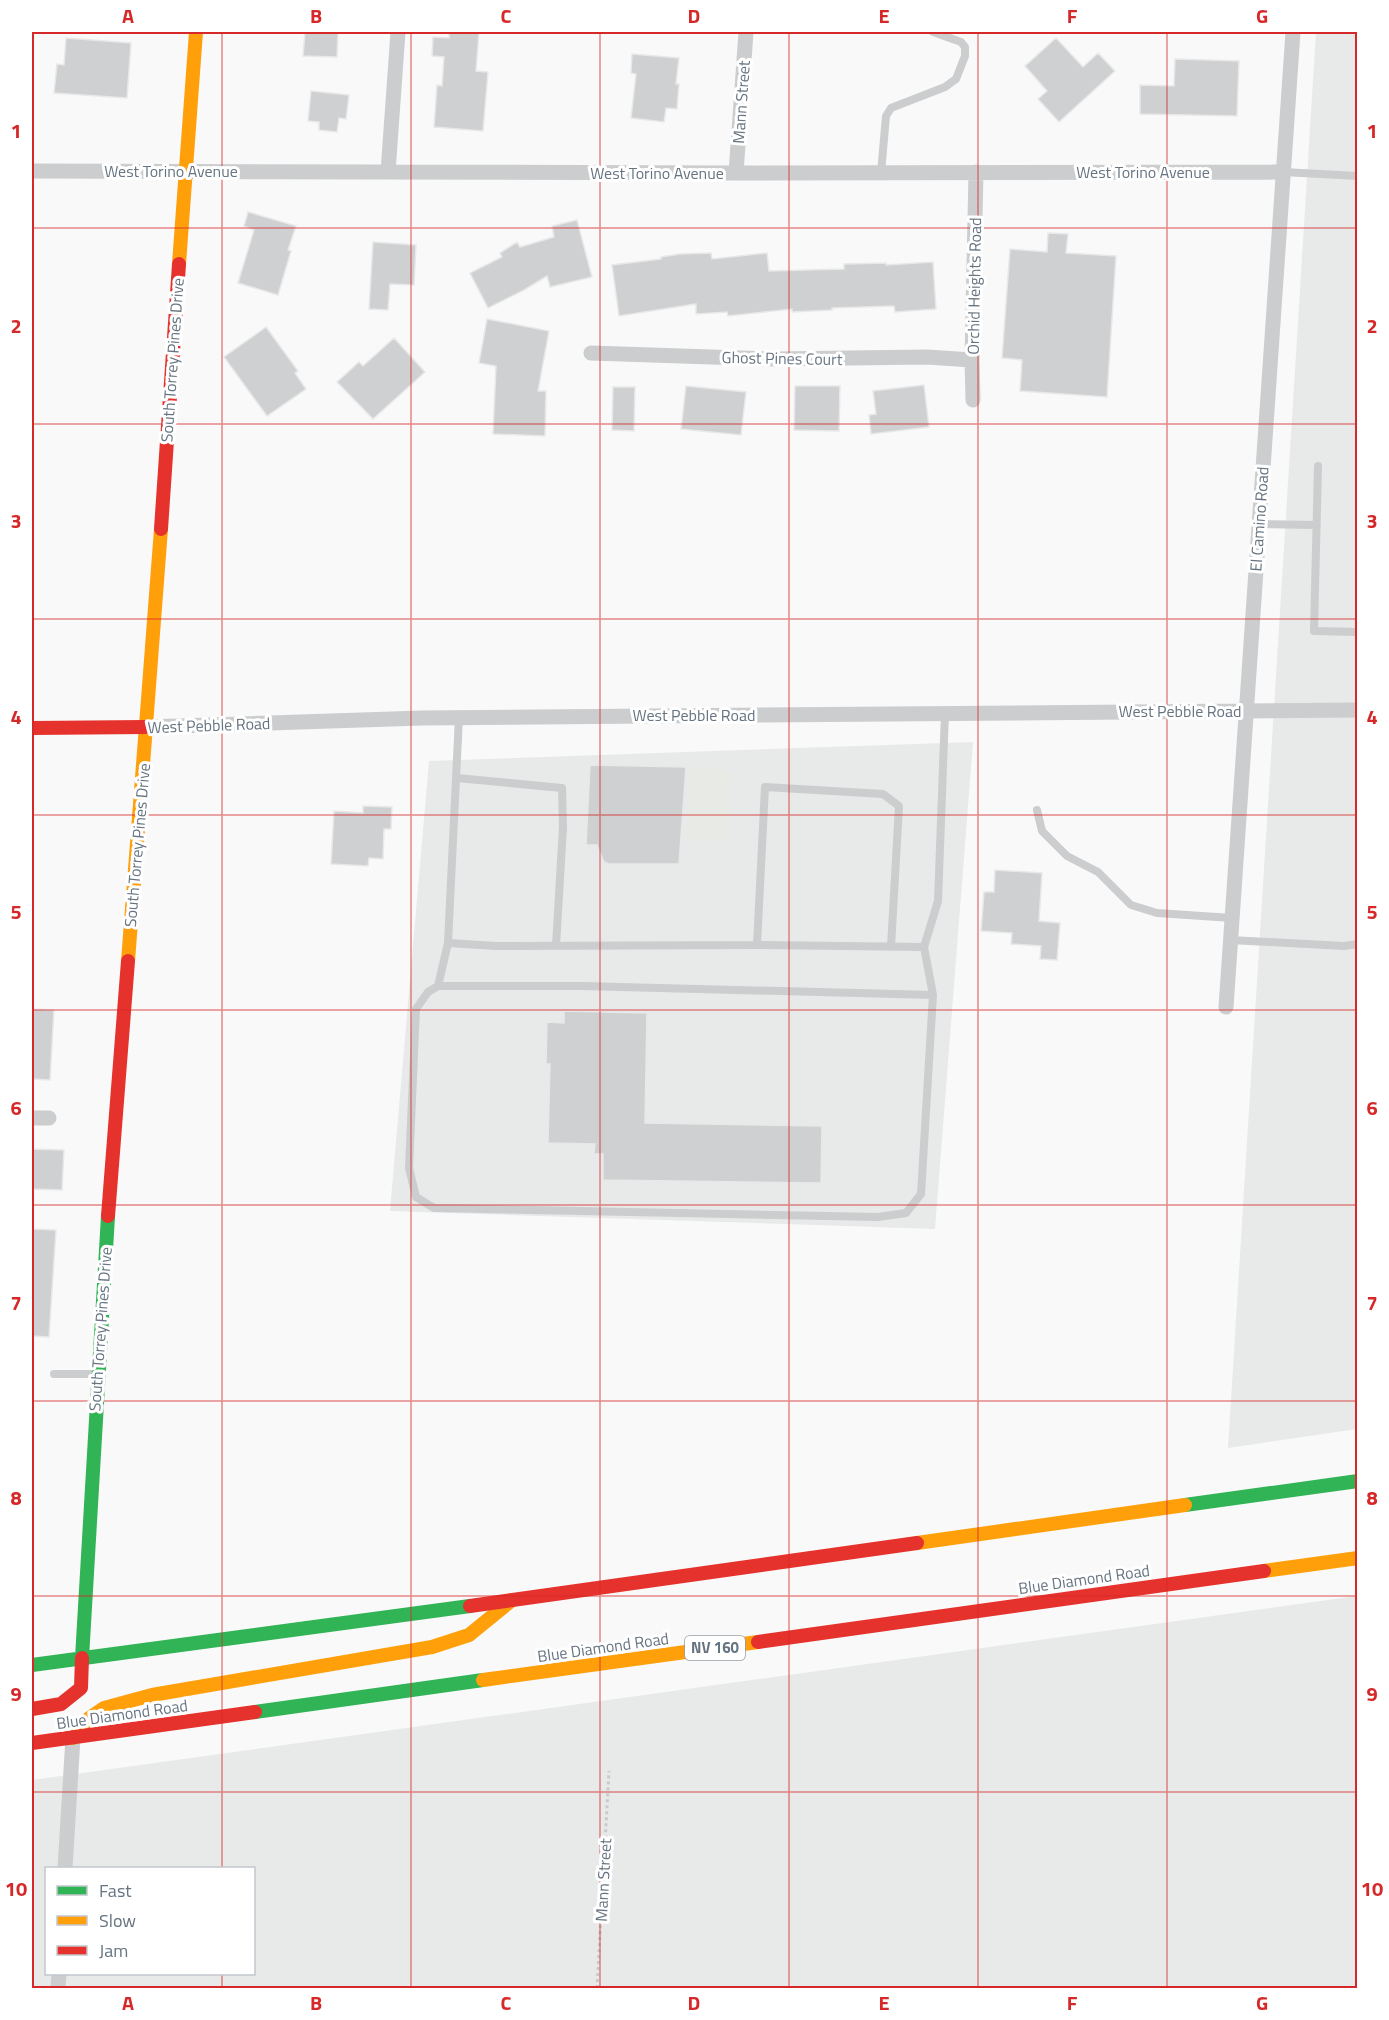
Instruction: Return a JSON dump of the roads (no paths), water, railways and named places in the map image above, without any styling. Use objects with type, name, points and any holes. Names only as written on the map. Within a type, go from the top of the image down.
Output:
[{"type":"main road","name":"South Torrey Pines Drive","points":[[32,1709],[61,1704],[81,1688],[96,1374],[147,727],[196,32]]},
{"type":"main road","name":"West Pebble Road","points":[[32,728],[147,727]]},
{"type":"main road","points":[[32,1665],[1358,1481]]},
{"type":"main road","name":"Blue Diamond Road","points":[[32,1743],[1358,1558]]},
{"type":"main road","points":[[73,1738],[88,1719],[104,1708],[152,1695],[432,1647],[469,1635],[512,1600]]},
{"type":"street","points":[[388,172],[398,32]]},
{"type":"street","name":"Mann Street","points":[[736,173],[746,32]]},
{"type":"street","name":"El Camino Road","points":[[1226,1007],[1293,32]]},
{"type":"street","name":"West Torino Avenue","points":[[32,171],[1283,172]]},
{"type":"street","name":"Orchid Heights Road","points":[[973,400],[976,172]]},
{"type":"street","name":"Ghost Pines Court","points":[[591,352],[774,359],[927,357],[972,360]]},
{"type":"street","name":"West Pebble Road","points":[[147,727],[459,717],[1358,710]]},
{"type":"street","points":[[32,1118],[49,1118]]},
{"type":"street","points":[[65,1867],[73,1738]]},
{"type":"lane","points":[[881,173],[886,116],[891,108],[945,87],[956,78],[966,56],[965,47],[961,42],[933,32]]},
{"type":"lane","points":[[1283,172],[1358,176]]},
{"type":"lane","points":[[1318,466],[1314,631],[1358,632]]},
{"type":"lane","points":[[1259,524],[1316,525]]},
{"type":"lane","points":[[933,995],[583,986],[438,986],[428,992],[416,1009],[409,1168],[416,1197],[434,1208],[878,1217],[906,1213],[921,1194],[933,995],[924,946],[938,901],[945,713]]},
{"type":"lane","points":[[438,986],[448,943],[459,717]]},
{"type":"lane","points":[[457,778],[562,788],[563,827],[556,946]]},
{"type":"lane","points":[[757,945],[765,787],[883,794],[899,806],[891,947]]},
{"type":"lane","points":[[1037,810],[1042,831],[1067,856],[1098,872],[1131,904],[1157,913],[1232,918]]},
{"type":"lane","points":[[1230,940],[1358,945]]},
{"type":"lane","points":[[448,943],[496,946],[924,946]]},
{"type":"lane","points":[[54,1374],[96,1374]]}]
